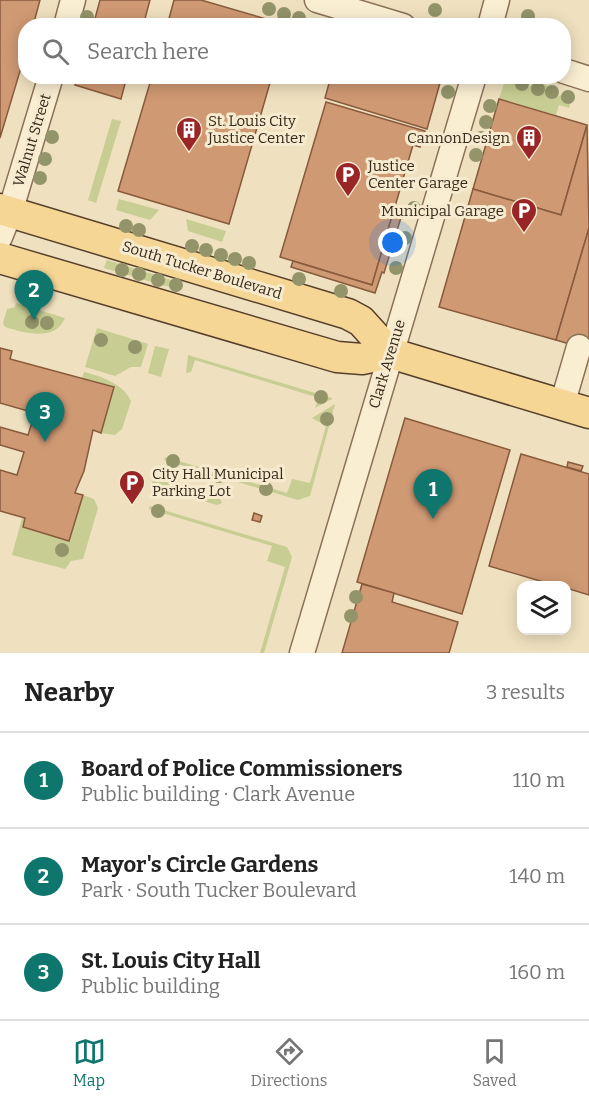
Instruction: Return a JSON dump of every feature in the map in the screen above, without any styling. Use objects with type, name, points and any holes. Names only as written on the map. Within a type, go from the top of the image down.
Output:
[{"type":"main road","name":"South Tucker Boulevard","points":[[4,220],[348,314],[361,321],[390,353]]},
{"type":"main road","points":[[0,258],[337,357],[362,358],[390,353],[576,409]]},
{"type":"street","points":[[68,18],[74,0]]},
{"type":"street","points":[[317,0],[377,18]]},
{"type":"street","points":[[492,18],[497,0]]},
{"type":"street","points":[[571,73],[589,79]]},
{"type":"street","name":"Walnut Street","points":[[4,220],[48,84]]},
{"type":"street","name":"Clark Avenue","points":[[302,653],[472,84]]},
{"type":"street","points":[[576,409],[579,347]]},
{"type":"green space","points":[[504,84],[526,84],[528,88],[532,84],[541,84],[555,88],[558,97],[565,92],[573,94],[569,108],[559,105],[556,115],[499,99]]},
{"type":"green space","points":[[112,119],[121,121],[96,203],[88,200]]},
{"type":"green space","points":[[119,199],[159,210],[150,220],[116,210]]},
{"type":"green space","points":[[186,219],[226,231],[222,242],[188,231]]},
{"type":"green space","points":[[107,260],[181,283],[182,288],[165,286],[104,268]]},
{"type":"green space","points":[[16,303],[65,318],[60,326],[47,333],[21,332],[5,327],[3,323],[7,309],[15,307]]},
{"type":"green space","points":[[97,328],[148,344],[141,367],[131,367],[115,376],[85,367]]},
{"type":"green space","points":[[155,346],[169,349],[161,377],[148,373]]},
{"type":"green space","points":[[188,355],[332,399],[315,408],[319,398],[195,360],[191,372],[186,373]]},
{"type":"green space","points":[[84,372],[117,385],[131,401],[122,429],[115,435],[101,433],[114,387],[82,378]]},
{"type":"green space","points":[[335,404],[310,496],[298,500],[164,460],[165,457],[287,493],[292,479],[310,483],[326,426],[312,418]]},
{"type":"green space","points":[[156,479],[219,497],[222,503],[217,505],[154,486],[152,482]]},
{"type":"green space","points":[[83,495],[94,499],[98,508],[83,559],[71,561],[65,569],[12,555],[22,518],[25,518],[23,527],[69,541]]},
{"type":"green space","points":[[150,506],[287,547],[292,557],[264,653],[260,653],[285,567],[267,561],[272,546],[149,509]]},
{"type":"building","points":[[0,0],[40,0],[35,18],[18,18],[18,78],[0,138]]},
{"type":"building","points":[[100,0],[150,0],[145,18],[95,18]]},
{"type":"building","points":[[174,0],[201,0],[263,18],[169,18]]},
{"type":"building","points":[[75,84],[125,84],[121,99]]},
{"type":"building","name":"St. Louis City Justice Center","points":[[150,84],[270,84],[229,224],[118,191]]},
{"type":"building","points":[[329,84],[440,84],[427,129],[325,98]]},
{"type":"building","name":"CannonDesign","points":[[499,99],[587,125],[561,215],[473,189]]},
{"type":"building","name":"Justice Center Garage","points":[[326,102],[425,131],[420,147],[413,145],[372,285],[280,257]]},
{"type":"building","name":"Municipal Garage","points":[[587,125],[589,228],[556,340],[439,307],[473,189],[561,215]]},
{"type":"building","points":[[394,209],[403,211],[384,273],[382,272],[375,293],[291,267],[293,261],[372,285]]},
{"type":"building","points":[[589,228],[589,350],[556,340]]},
{"type":"building","points":[[0,348],[12,351],[10,359],[114,387],[101,433],[93,430],[84,471],[75,493],[83,495],[69,541],[23,527],[25,518],[0,511],[0,470],[17,475],[24,452],[0,445],[0,427],[28,435],[35,413],[0,403]]},
{"type":"building","points":[[405,418],[510,450],[462,614],[357,582]]},
{"type":"building","points":[[521,454],[589,474],[589,595],[571,590],[571,581],[540,581],[489,566]]},
{"type":"building","points":[[568,462],[583,466],[581,471],[567,467]]},
{"type":"building","points":[[254,513],[262,516],[260,522],[252,520]]},
{"type":"building","points":[[362,584],[394,593],[392,602],[458,622],[449,653],[342,653]]},
{"type":"place","name":"St. Louis City Justice Center","points":[[189,153]]},
{"type":"place","name":"CannonDesign","points":[[529,161]]},
{"type":"place","name":"Justice Center Garage","points":[[348,198]]},
{"type":"place","name":"Municipal Garage","points":[[524,234]]},
{"type":"place","name":"Mayor's Circle Gardens","points":[[34,320]]},
{"type":"place","name":"St. Louis City Hall","points":[[45,442]]},
{"type":"place","name":"City Hall Municipal Parking Lot","points":[[132,506]]},
{"type":"place","name":"Board of Police Commissioners","points":[[433,519]]}]
